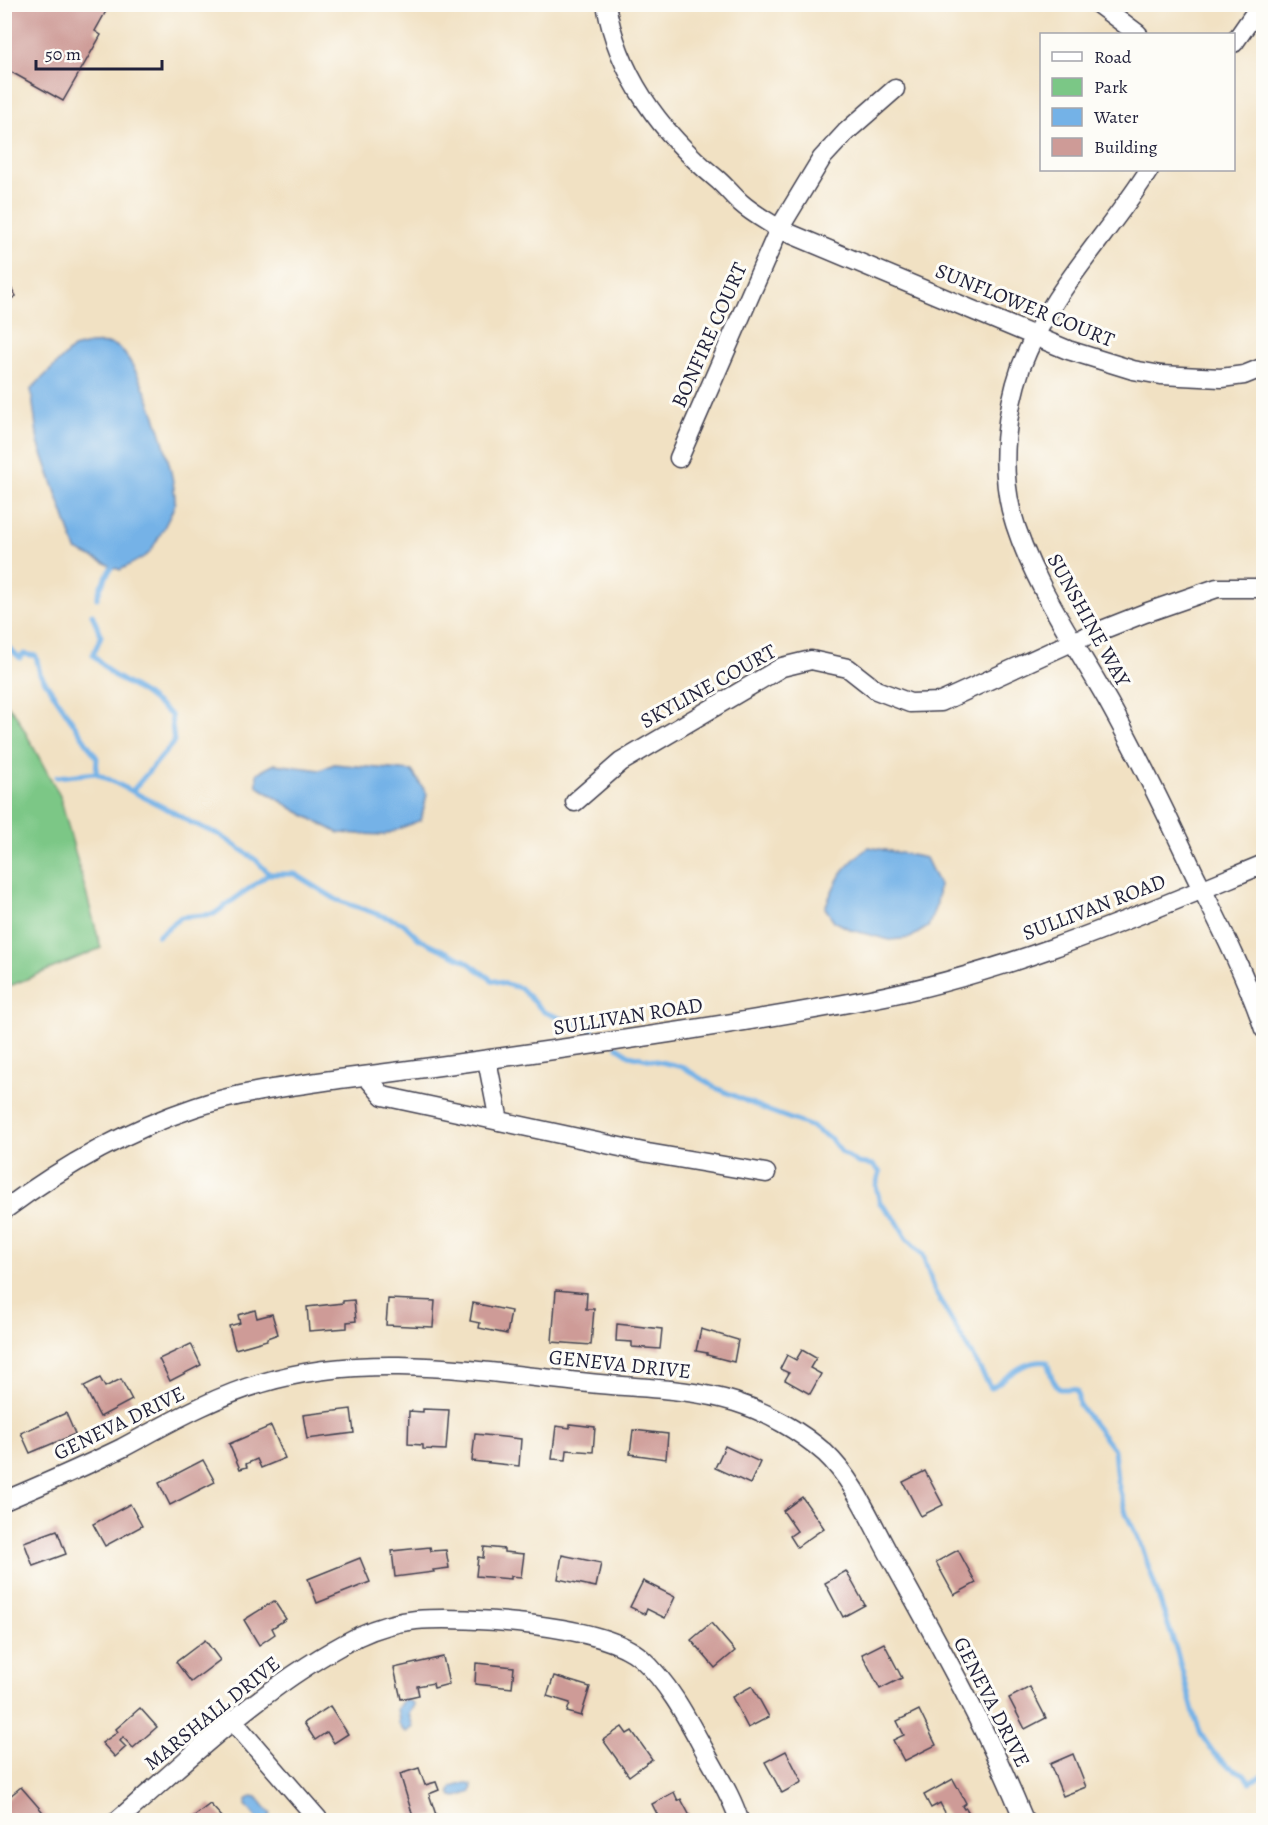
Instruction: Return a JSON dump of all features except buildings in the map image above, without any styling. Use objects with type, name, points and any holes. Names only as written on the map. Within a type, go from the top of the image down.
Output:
[{"type":"street","name":"SUNFLOWER COURT","points":[[606,4],[613,37],[624,63],[653,115],[699,166],[720,182],[742,205],[779,229],[1068,350],[1133,370],[1161,375],[1221,378],[1244,375],[1263,367]]},
{"type":"street","points":[[1098,4],[1137,33]]},
{"type":"street","points":[[1235,40],[1261,4]]},
{"type":"street","name":"BONFIRE COURT","points":[[679,458],[779,229],[822,158],[846,132],[895,89]]},
{"type":"street","name":"SUNSHINE WAY","points":[[1148,171],[1061,292],[1036,335],[1022,367],[1012,400],[1005,449],[1006,473],[1011,508],[1033,569],[1074,640],[1158,797],[1239,965],[1263,1029]]},
{"type":"street","name":"SKYLINE COURT","points":[[575,802],[621,762],[783,667],[811,660],[848,668],[876,690],[910,703],[941,702],[1074,640],[1217,588],[1263,588]]},
{"type":"street","name":"SULLIVAN ROAD","points":[[4,1210],[96,1151],[129,1134],[197,1107],[271,1089],[487,1060],[748,1020],[928,987],[972,976],[1054,949],[1263,864]]},
{"type":"street","points":[[487,1060],[499,1121]]},
{"type":"street","points":[[366,1076],[383,1096],[648,1154],[766,1173]]},
{"type":"street","name":"GENEVA DRIVE","points":[[4,1501],[107,1455],[232,1393],[300,1373],[381,1366],[436,1367],[667,1391],[734,1402],[756,1410],[798,1434],[827,1455],[842,1473],[898,1571],[980,1724],[1007,1779],[1024,1821]]},
{"type":"street","name":"MARSHALL DRIVE","points":[[118,1821],[232,1720],[286,1678],[361,1635],[385,1626],[414,1620],[483,1619],[577,1632],[623,1647],[640,1657],[661,1681],[686,1717],[730,1796],[740,1821]]},
{"type":"street","points":[[232,1720],[318,1819]]},
{"type":"green space","points":[[5,702],[16,715],[60,796],[101,948],[5,988]]},
{"type":"water","points":[[89,344],[116,346],[126,356],[136,372],[156,418],[174,487],[174,506],[151,551],[120,570],[76,550],[38,442],[31,389],[73,348]]},
{"type":"water","points":[[275,764],[320,770],[334,764],[412,771],[427,794],[421,820],[384,835],[338,833],[257,786],[257,773]]},
{"type":"water","points":[[869,847],[926,858],[939,885],[937,903],[928,927],[910,938],[890,940],[851,930],[834,921],[825,908],[841,874]]},
{"type":"water","points":[[403,1700],[412,1702],[414,1705],[409,1714],[413,1727],[407,1732],[398,1722],[397,1709]]},
{"type":"water","points":[[465,1783],[472,1785],[471,1792],[457,1797],[452,1796],[450,1792],[452,1787]]},
{"type":"water","points":[[252,1796],[257,1797],[271,1814],[267,1820],[258,1820],[246,1805],[247,1800]]},
{"type":"waterway","points":[[97,598],[112,566]]},
{"type":"waterway","points":[[92,614],[101,636],[93,655],[113,675],[143,693],[171,715],[174,742],[133,790]]},
{"type":"waterway","points":[[4,643],[20,658],[24,654],[36,656],[40,674],[97,758],[96,773]]},
{"type":"waterway","points":[[57,777],[96,773],[220,835],[256,860],[269,874]]},
{"type":"waterway","points":[[158,936],[181,917],[214,914],[269,874],[295,874],[337,900],[403,923],[419,939],[466,961],[492,980],[520,988],[544,1012],[593,1030]]},
{"type":"waterway","points":[[617,1047],[629,1055],[683,1067],[716,1088],[810,1126],[831,1139],[841,1152],[858,1163],[873,1165],[880,1172],[876,1186],[880,1203],[896,1220],[908,1240],[923,1255],[934,1290],[991,1388],[1024,1366],[1047,1362],[1052,1378],[1059,1389],[1077,1391],[1079,1405],[1114,1450],[1117,1480],[1126,1514],[1141,1544],[1202,1736],[1226,1765],[1244,1774],[1250,1782],[1264,1775]]}]
